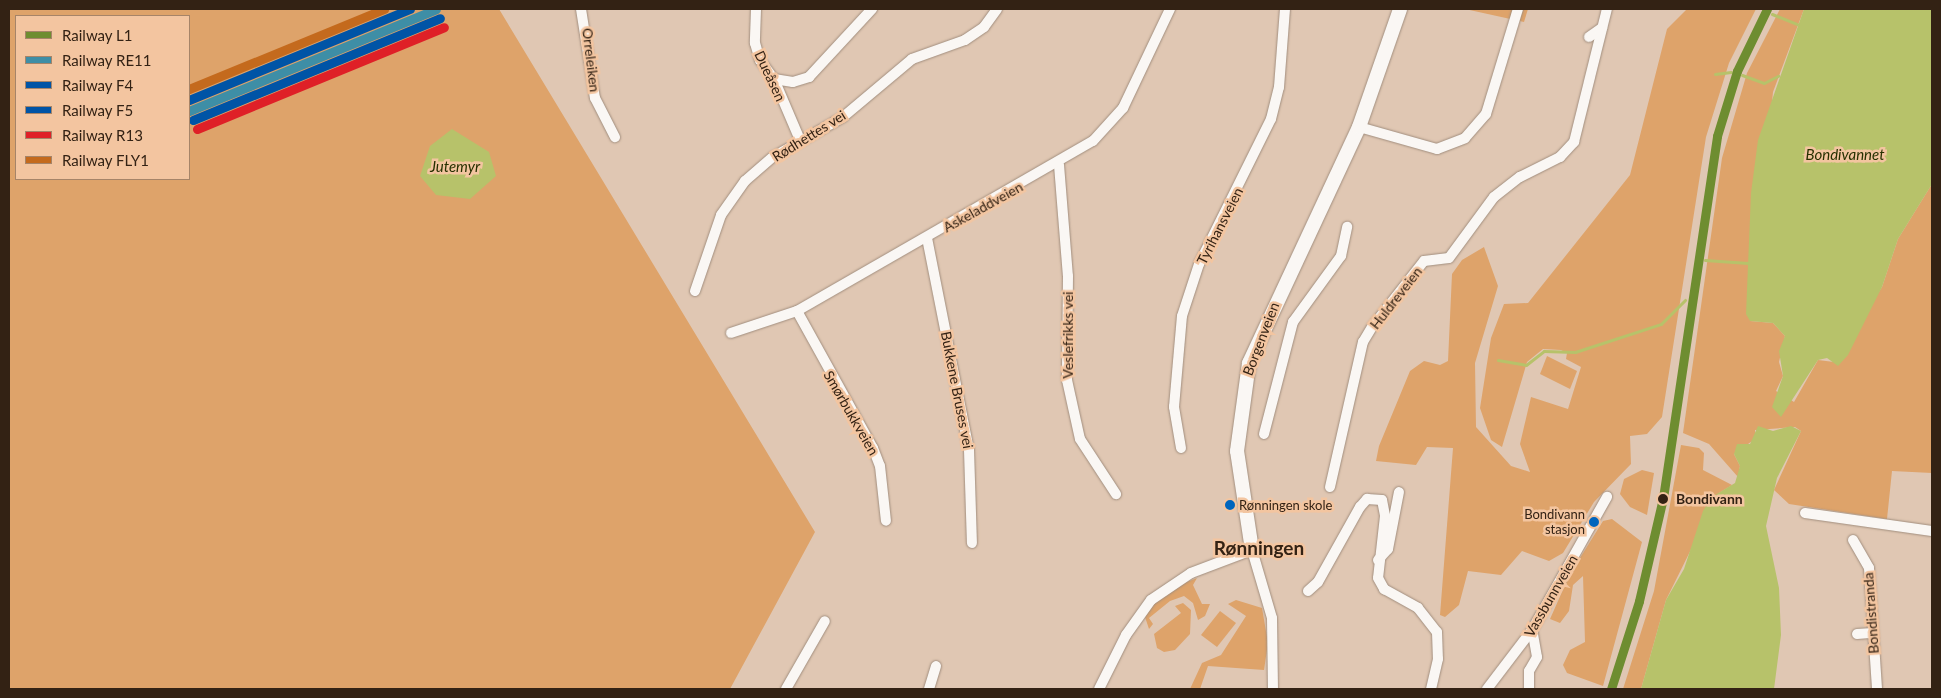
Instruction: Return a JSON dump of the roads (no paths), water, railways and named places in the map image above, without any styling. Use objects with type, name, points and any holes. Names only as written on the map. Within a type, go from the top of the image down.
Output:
[{"type":"street","name":"Orreleiken","points":[[581,9],[588,31],[596,98],[616,137]]},
{"type":"street","name":"Dueåsen","points":[[756,9],[755,43],[760,60],[774,79],[800,140]]},
{"type":"street","points":[[774,79],[793,82],[809,77],[872,9]]},
{"type":"street","name":"Rødhettes vei","points":[[696,291],[729,197],[773,157],[800,140],[843,118],[912,59],[965,40],[984,27],[997,9]]},
{"type":"street","name":"Askeladdveien","points":[[731,334],[797,311],[1059,165],[1116,120],[1170,9]]},
{"type":"street","name":"Tyrihansveien","points":[[1181,448],[1174,407],[1182,316],[1199,264],[1271,119],[1279,86],[1285,9]]},
{"type":"street","name":"Borgenveien","points":[[1273,689],[1272,618],[1252,550],[1237,451],[1243,386],[1260,332],[1359,127],[1400,9]]},
{"type":"street","points":[[1359,127],[1437,149],[1465,138],[1486,114],[1518,9]]},
{"type":"street","name":"Huldreveien","points":[[1330,486],[1364,342],[1372,327],[1424,262],[1449,258],[1494,197],[1520,176],[1560,157],[1574,142],[1607,9]]},
{"type":"street","points":[[1590,37],[1602,28]]},
{"type":"street","name":"Veslefrikks vei","points":[[1059,165],[1068,276],[1067,380],[1080,439],[1116,494]]},
{"type":"street","points":[[1264,434],[1293,322],[1341,256],[1347,227]]},
{"type":"street","name":"Bukkene Bruses vei","points":[[927,238],[969,450],[972,543]]},
{"type":"street","name":"Smørbukkveien","points":[[797,311],[873,448],[880,466],[886,520]]},
{"type":"street","points":[[1378,561],[1388,549],[1399,492]]},
{"type":"street","name":"Vassbunnveien","points":[[1487,689],[1532,630],[1607,497]]},
{"type":"street","points":[[1308,591],[1318,582],[1367,499],[1382,500],[1385,507],[1378,561],[1384,590],[1418,608],[1436,632],[1438,659],[1431,689]]},
{"type":"street","points":[[1805,513],[1932,531]]},
{"type":"street","name":"Bondistranda","points":[[1853,540],[1869,568],[1877,689]]},
{"type":"street","points":[[1099,689],[1126,635],[1152,600],[1191,573],[1252,550]]},
{"type":"street","points":[[786,689],[824,621]]},
{"type":"street","points":[[1528,689],[1529,671],[1537,658],[1532,630]]},
{"type":"street","points":[[1857,634],[1873,633]]},
{"type":"street","points":[[928,689],[936,666]]},
{"type":"water","name":"Bondivannet","points":[[1804,9],[1932,9],[1932,184],[1898,239],[1882,287],[1848,355],[1838,366],[1827,358],[1818,360],[1781,417],[1772,407],[1783,376],[1779,351],[1785,336],[1773,323],[1750,321],[1746,314],[1751,193],[1758,140]]},
{"type":"water","name":"Jutemyr","points":[[452,129],[489,152],[496,176],[470,199],[436,195],[420,176],[430,146]]},
{"type":"water","points":[[1758,426],[1773,431],[1791,426],[1801,431],[1777,478],[1766,526],[1779,588],[1781,635],[1774,689],[1641,689],[1666,600],[1684,569],[1703,511],[1712,497],[1735,483],[1740,466],[1734,454],[1737,444],[1750,444]]},
{"type":"waterway","points":[[1772,14],[1797,24]]},
{"type":"waterway","points":[[1715,74],[1731,72]]},
{"type":"waterway","points":[[1742,75],[1764,83],[1778,76]]},
{"type":"waterway","points":[[1705,260],[1748,263]]},
{"type":"waterway","points":[[1498,360],[1526,365],[1544,351],[1575,352],[1661,324],[1685,300]]},
{"type":"rail line","name":"FLY1","points":[[190,89],[384,9]]},
{"type":"rail line","name":"F5","points":[[190,100],[410,9]]},
{"type":"rail line","name":"RE11","points":[[190,111],[436,9]]},
{"type":"rail line","name":"L1","points":[[1611,689],[1639,601],[1663,498],[1717,136],[1737,71],[1767,9]]},
{"type":"rail line","name":"F4","points":[[193,120],[440,18]]},
{"type":"rail line","name":"R13","points":[[197,129],[444,27]]},
{"type":"place","name":"Bondivann","points":[[1663,499]]},
{"type":"place","name":"Rønningen skole","points":[[1230,505]]},
{"type":"place","name":"Bondivann stasjon","points":[[1594,522]]},
{"type":"district","name":"Rønningen","points":[[1259,548]]}]
